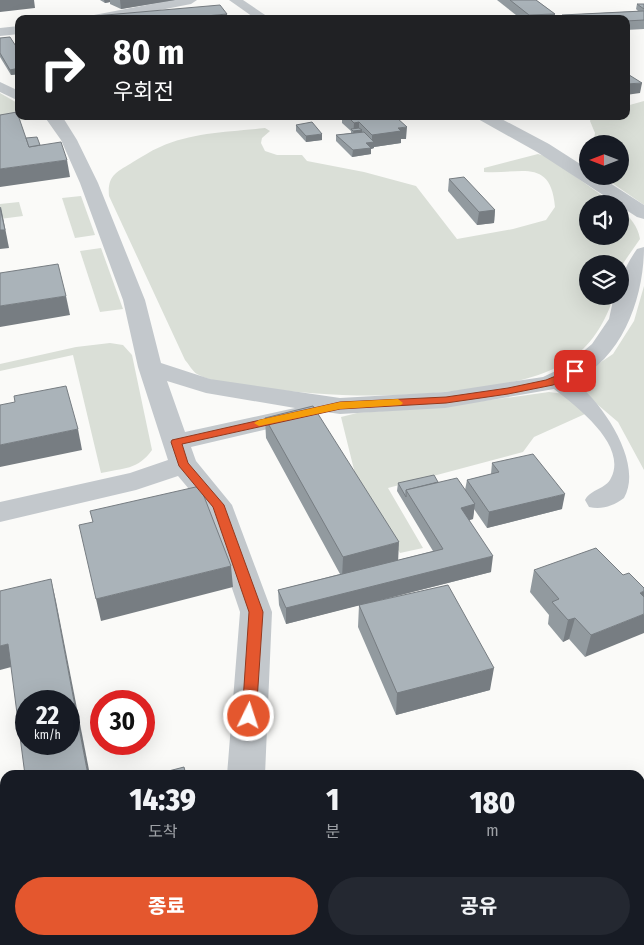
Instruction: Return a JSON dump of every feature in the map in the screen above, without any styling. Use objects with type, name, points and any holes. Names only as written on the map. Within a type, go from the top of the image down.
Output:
[{"type":"street","points":[[114,15],[191,0]]},
{"type":"street","points":[[235,0],[259,15]]},
{"type":"street","points":[[0,32],[15,30]]},
{"type":"street","points":[[0,86],[15,95]]},
{"type":"street","points":[[57,120],[69,140],[89,183],[134,300],[150,367],[180,453],[218,505],[256,612],[246,770]]},
{"type":"street","points":[[491,120],[543,148],[644,213]]},
{"type":"street","points":[[150,367],[206,386],[340,406],[446,400],[549,383],[575,371],[601,348],[620,319],[633,274],[644,253]]},
{"type":"street","points":[[556,380],[582,398],[604,419],[622,442],[635,481],[599,500]]},
{"type":"street","points":[[0,512],[136,481],[180,453],[340,406]]},
{"type":"shaded area","points":[[0,93],[15,102],[15,120],[22,120],[0,125]]},
{"type":"shaded area","points":[[644,101],[644,205],[615,185],[629,185],[629,135],[595,135],[590,121],[630,120],[630,105]]},
{"type":"shaded area","points":[[265,128],[270,131],[262,138],[261,143],[265,151],[277,155],[302,155],[307,161],[364,172],[416,186],[457,239],[513,229],[546,220],[555,207],[552,191],[547,180],[540,174],[520,171],[484,172],[484,168],[538,154],[548,157],[579,179],[579,185],[587,185],[601,195],[579,195],[579,245],[629,245],[629,217],[640,239],[629,255],[579,255],[579,305],[610,305],[596,334],[583,349],[556,368],[535,376],[513,382],[450,392],[362,396],[274,389],[208,379],[195,373],[185,360],[109,196],[109,189],[114,175],[153,150],[185,138],[211,133]]},
{"type":"shaded area","points":[[81,196],[95,235],[75,238],[62,198]]},
{"type":"shaded area","points":[[19,202],[23,216],[0,219],[0,204]]},
{"type":"shaded area","points":[[101,248],[123,309],[100,312],[80,251]]},
{"type":"shaded area","points":[[644,286],[644,470],[618,422],[571,382],[613,354],[634,321]]},
{"type":"shaded area","points":[[110,343],[123,345],[132,355],[152,450],[147,457],[136,465],[101,473],[73,355],[0,371],[0,364],[76,347]]},
{"type":"shaded area","points":[[549,392],[565,394],[585,414],[534,437],[523,452],[388,488],[423,548],[400,553],[359,490],[341,417],[357,413],[447,406]]},
{"type":"building","points":[[510,0],[536,0],[555,14],[529,15]]},
{"type":"building","points":[[637,4],[644,4],[644,9]]},
{"type":"building","points":[[220,5],[227,14],[216,15],[106,15]]},
{"type":"building","points":[[644,11],[644,20],[630,21],[630,15],[562,15]]},
{"type":"building","points":[[10,37],[15,45],[15,69],[10,70],[0,53],[0,38]]},
{"type":"building","points":[[630,76],[642,83],[630,84]]},
{"type":"building","points":[[15,112],[15,120],[20,120],[29,147],[61,142],[67,160],[0,169],[0,115]]},
{"type":"building","points":[[351,120],[399,120],[407,127],[398,128],[401,131],[372,135],[359,122],[354,123]]},
{"type":"building","points":[[312,122],[322,134],[306,136],[296,125]]},
{"type":"building","points":[[359,128],[362,130],[353,131],[351,129]]},
{"type":"building","points":[[364,132],[374,142],[366,143],[371,148],[353,150],[336,135]]},
{"type":"building","points":[[37,137],[40,145],[29,147],[26,138]]},
{"type":"building","points":[[464,177],[495,210],[479,212],[449,179]]},
{"type":"building","points":[[0,207],[5,230],[0,230]]},
{"type":"building","points":[[58,264],[66,296],[0,306],[0,273]]},
{"type":"building","points":[[66,386],[78,429],[0,445],[0,405],[15,402],[14,396]]},
{"type":"building","points":[[313,406],[399,542],[343,557],[265,418]]},
{"type":"building","points":[[533,454],[565,494],[489,512],[467,480],[499,472],[492,463]]},
{"type":"building","points":[[434,475],[438,482],[406,490],[406,497],[398,483]]},
{"type":"building","points":[[457,478],[475,504],[461,508],[493,556],[286,608],[278,590],[443,549],[406,490]]},
{"type":"building","points":[[200,486],[231,566],[96,599],[79,525],[93,522],[90,511]]},
{"type":"building","points":[[596,548],[623,575],[629,573],[644,588],[644,591],[640,593],[644,597],[644,614],[591,635],[575,618],[568,620],[552,602],[559,599],[534,570]]},
{"type":"building","points":[[51,579],[72,690],[15,690],[15,698],[8,644],[0,646],[0,591]]},
{"type":"building","points":[[448,585],[494,668],[397,693],[359,605]]},
{"type":"building","points":[[80,733],[87,770],[24,770],[22,755],[80,755]]},
{"type":"building","points":[[184,767],[185,770],[172,770]]},
{"type":"slow traffic","points":[[259,423],[340,406],[398,403]]},
{"type":"route","points":[[249,716],[256,612],[218,505],[183,464],[176,442],[340,406],[446,400],[508,391],[549,383],[575,371]]}]
